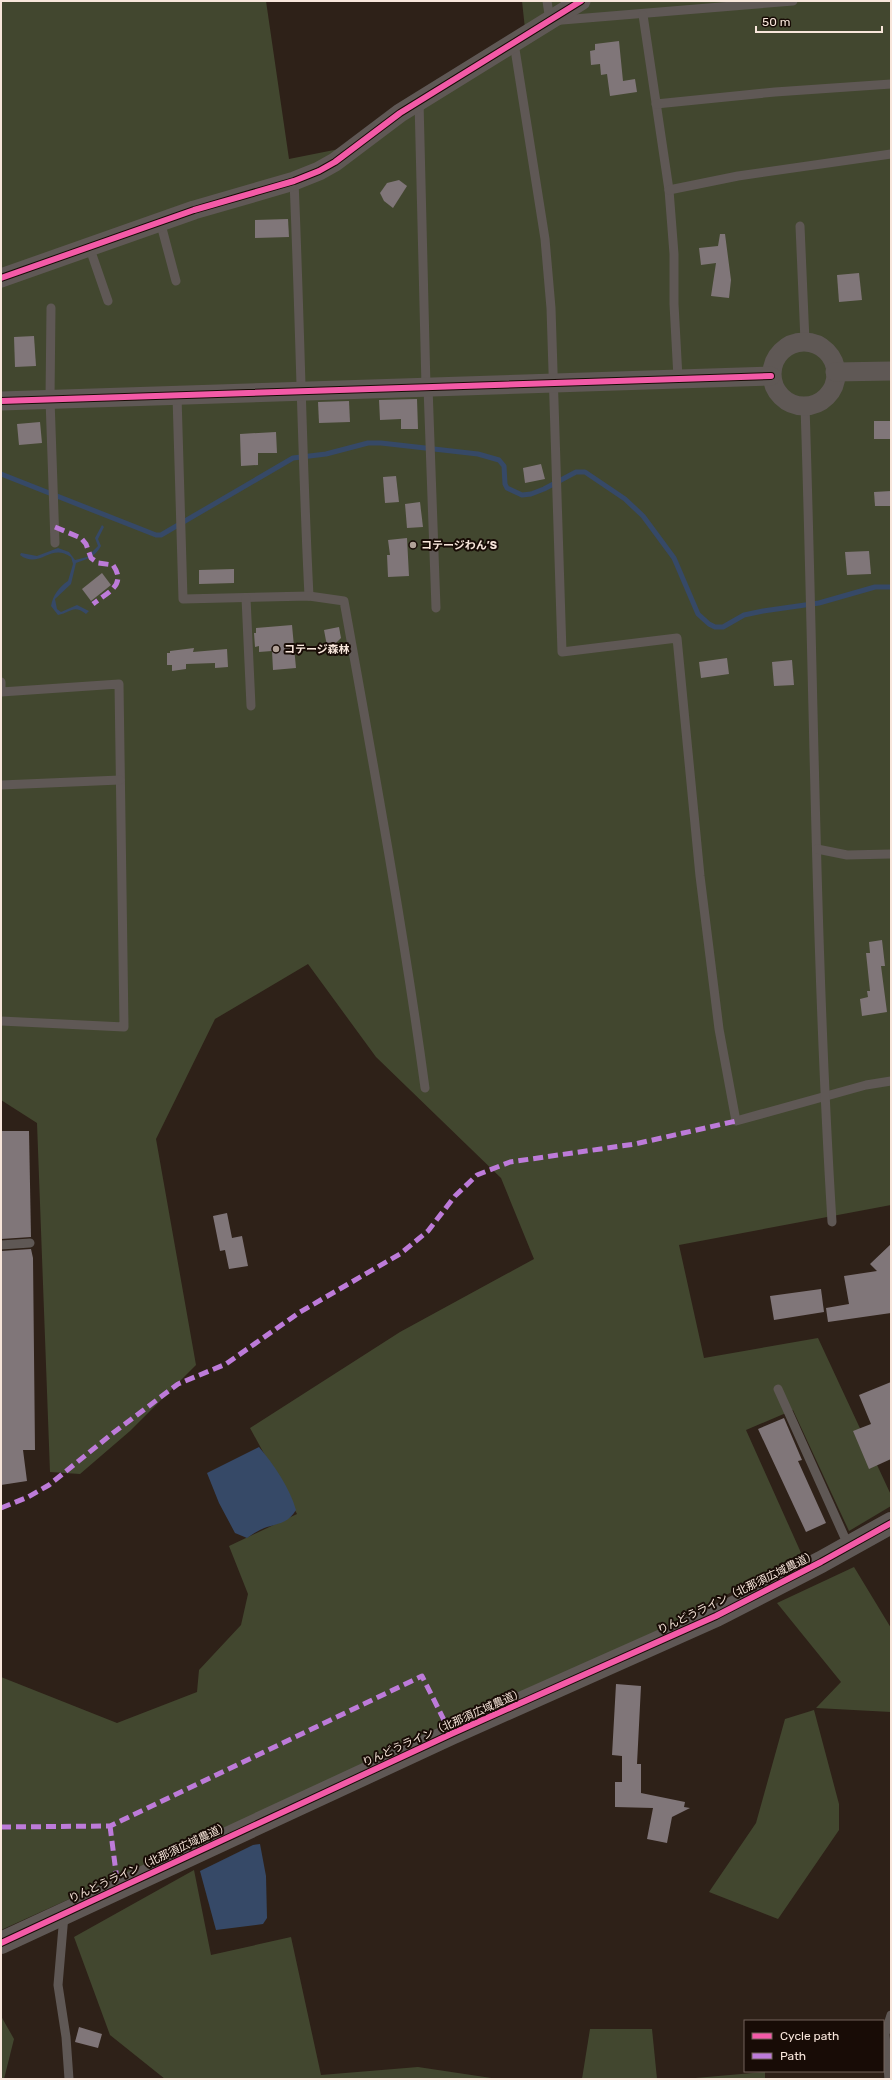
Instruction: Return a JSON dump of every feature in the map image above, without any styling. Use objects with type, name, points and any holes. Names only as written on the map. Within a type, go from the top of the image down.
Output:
[{"type":"street","points":[[1,278],[160,221],[225,200],[294,182],[335,162],[400,113],[550,22],[581,1]]},
{"type":"street","points":[[805,340],[817,344],[826,350],[832,359],[835,372],[835,381],[831,390],[824,398],[816,404],[805,406],[796,405],[786,401],[774,386],[771,376],[772,366],[777,356],[785,348],[805,340]]},
{"type":"street","points":[[835,372],[891,371]]},
{"type":"street","points":[[1,401],[771,376]]},
{"type":"street","name":"りんどうライン（北那須広域農道）","points":[[1,1943],[451,1734],[716,1616],[849,1547],[891,1523]]},
{"type":"lane","points":[[547,1],[550,22],[794,1]]},
{"type":"lane","points":[[643,15],[669,190],[674,254],[674,304],[678,378]]},
{"type":"lane","points":[[514,43],[545,239],[551,308],[562,652],[677,638],[700,876],[719,1029],[736,1121],[866,1085],[891,1081]]},
{"type":"lane","points":[[656,104],[775,92],[891,84]]},
{"type":"lane","points":[[419,101],[427,387],[436,608]]},
{"type":"lane","points":[[669,190],[738,176],[891,154]]},
{"type":"lane","points":[[294,182],[302,391],[302,449],[309,596]]},
{"type":"lane","points":[[160,221],[176,281]]},
{"type":"lane","points":[[800,226],[805,340]]},
{"type":"lane","points":[[89,246],[108,301]]},
{"type":"lane","points":[[51,308],[50,399],[56,543]]},
{"type":"lane","points":[[178,396],[183,599],[309,596],[344,601],[412,989],[425,1088]]},
{"type":"lane","points":[[805,406],[824,1096],[832,1222]]},
{"type":"lane","points":[[246,598],[251,706]]},
{"type":"lane","points":[[1,682],[2,692],[119,684],[124,1027],[1,1021]]},
{"type":"lane","points":[[1,785],[120,780]]},
{"type":"lane","points":[[817,849],[847,855],[891,854]]},
{"type":"lane","points":[[1,1245],[30,1243]]},
{"type":"lane","points":[[778,1389],[849,1547]]},
{"type":"lane","points":[[64,1913],[58,1985],[66,2037],[69,2079]]},
{"type":"lane","points":[[889,2079],[885,2034],[891,2015]]},
{"type":"green space","points":[[1,1],[266,1],[289,159],[344,148],[525,29],[522,1],[891,1],[891,1205],[679,1245],[704,1358],[818,1338],[891,1495],[891,1506],[849,1531],[793,1410],[746,1430],[802,1555],[641,1640],[1,1930],[1,1677],[117,1723],[197,1692],[199,1670],[241,1625],[248,1594],[229,1546],[297,1514],[250,1428],[400,1332],[534,1259],[501,1178],[376,1057],[308,964],[215,1019],[156,1139],[196,1365],[130,1431],[80,1474],[50,1472],[37,1123],[1,1100]]},
{"type":"green space","points":[[854,1567],[891,1628],[891,1712],[816,1708],[841,1682],[777,1603]]},
{"type":"green space","points":[[814,1710],[839,1804],[839,1830],[778,1919],[709,1892],[756,1823],[785,1719]]},
{"type":"green space","points":[[194,1870],[211,1955],[291,1937],[321,2075],[418,2067],[498,2079],[165,2079],[110,2035],[74,1937]]},
{"type":"green space","points":[[1,2016],[14,2039],[4,2079],[1,2079]]},
{"type":"green space","points":[[590,2029],[652,2029],[657,2079],[582,2079]]},
{"type":"green space","points":[[765,2072],[765,2079],[684,2079]]},
{"type":"water","points":[[102,525],[104,527],[98,539],[101,546],[99,550],[90,557],[76,563],[71,584],[55,599],[57,609],[61,612],[77,605],[89,611],[86,614],[75,609],[58,615],[51,606],[53,598],[57,592],[68,581],[73,564],[71,557],[64,553],[57,552],[33,560],[27,559],[20,555],[21,553],[37,556],[58,548],[69,552],[75,560],[87,557],[98,546],[95,538]]},
{"type":"water","points":[[259,1447],[281,1477],[290,1493],[296,1510],[287,1520],[262,1529],[247,1538],[235,1533],[219,1503],[207,1473]]},
{"type":"water","points":[[260,1844],[266,1876],[267,1918],[263,1924],[216,1930],[200,1871],[253,1845]]},
{"type":"building","points":[[619,41],[623,81],[635,79],[637,92],[610,96],[607,74],[601,75],[600,64],[591,65],[590,51],[595,50],[595,44]]},
{"type":"building","points":[[399,180],[407,186],[393,208],[384,201],[380,193],[387,183]]},
{"type":"building","points":[[288,219],[289,237],[255,238],[255,220]]},
{"type":"building","points":[[720,234],[725,234],[731,280],[729,298],[711,296],[716,263],[701,265],[699,248],[718,246]]},
{"type":"building","points":[[859,273],[862,300],[839,302],[837,275]]},
{"type":"building","points":[[34,336],[36,366],[15,367],[14,337]]},
{"type":"building","points":[[417,399],[418,429],[401,429],[401,419],[380,420],[379,400]]},
{"type":"building","points":[[349,401],[350,422],[319,423],[318,402]]},
{"type":"building","points":[[874,421],[891,421],[891,439],[874,439]]},
{"type":"building","points":[[40,422],[42,443],[19,445],[17,424]]},
{"type":"building","points":[[276,432],[277,453],[258,453],[258,465],[241,466],[240,434]]},
{"type":"building","points":[[541,464],[545,479],[525,483],[523,468]]},
{"type":"building","points":[[396,476],[399,502],[385,503],[383,477]]},
{"type":"building","points":[[891,491],[891,506],[875,506],[874,492]]},
{"type":"building","points":[[420,502],[423,527],[407,528],[405,504]]},
{"type":"building","points":[[407,538],[409,576],[388,577],[387,555],[390,555],[388,540]]},
{"type":"building","points":[[869,551],[871,574],[847,575],[845,552]]},
{"type":"building","points":[[234,569],[234,583],[199,584],[199,570]]},
{"type":"building","points":[[102,573],[111,585],[91,601],[82,589]]},
{"type":"building","points":[[292,625],[296,668],[273,670],[272,651],[259,652],[259,646],[255,647],[254,633],[256,633],[256,628]]},
{"type":"building","points":[[339,627],[341,638],[328,651],[324,630]]},
{"type":"building","points":[[194,648],[193,652],[227,649],[228,667],[215,668],[215,663],[186,664],[186,669],[172,671],[172,665],[167,665],[167,653],[170,653],[170,651]]},
{"type":"building","points":[[727,658],[729,674],[701,678],[699,662]]},
{"type":"building","points":[[792,660],[794,685],[774,686],[772,662]]},
{"type":"building","points":[[882,940],[885,966],[881,966],[887,1012],[862,1016],[860,999],[868,997],[867,991],[870,991],[866,953],[870,953],[869,942]]},
{"type":"building","points":[[1,1131],[29,1131],[31,1237],[1,1239]]},
{"type":"building","points":[[227,1213],[232,1238],[242,1236],[248,1266],[229,1269],[225,1250],[220,1251],[213,1216]]},
{"type":"building","points":[[891,1244],[891,1313],[828,1322],[826,1308],[849,1304],[844,1276],[877,1271],[870,1264]]},
{"type":"building","points":[[31,1249],[33,1258],[35,1450],[23,1450],[27,1481],[1,1485],[1,1251]]},
{"type":"building","points":[[821,1289],[824,1312],[774,1320],[770,1296]]},
{"type":"building","points":[[891,1382],[891,1459],[869,1469],[853,1431],[871,1424],[859,1395]]},
{"type":"building","points":[[784,1418],[802,1460],[798,1461],[826,1523],[806,1532],[758,1429]]},
{"type":"building","points":[[616,1684],[641,1686],[637,1764],[641,1764],[641,1793],[685,1802],[684,1807],[690,1808],[672,1817],[667,1843],[647,1839],[653,1808],[615,1807],[615,1782],[622,1782],[622,1756],[612,1755]]},
{"type":"building","points":[[79,2027],[102,2034],[98,2048],[75,2042]]},
{"type":"waterway","points":[[1,474],[156,535],[161,535],[293,458],[326,454],[368,443],[381,443],[478,454],[499,460],[504,466],[505,484],[507,488],[522,495],[531,494],[544,489],[576,472],[585,472],[625,499],[643,516],[674,558],[698,614],[709,624],[715,627],[723,627],[744,615],[819,603],[875,587],[891,587]]},
{"type":"marked path","points":[[55,527],[81,538],[86,544],[91,558],[98,563],[113,565],[117,572],[118,578],[114,588],[93,604]]},
{"type":"marked path","points":[[1,1508],[28,1497],[49,1485],[113,1433],[178,1384],[226,1364],[300,1312],[400,1254],[428,1231],[455,1196],[477,1175],[510,1162],[635,1144],[736,1121]]},
{"type":"marked path","points":[[1,1827],[110,1826],[422,1676],[451,1734]]},
{"type":"marked path","points":[[110,1826],[118,1888]]},
{"type":"cycle path","points":[[1,278],[194,210],[294,181],[319,171],[335,162],[400,113],[581,1]]},
{"type":"cycle path","points":[[1,401],[771,376]]},
{"type":"cycle path","points":[[1,1943],[451,1734],[716,1616],[821,1562],[891,1523]]},
{"type":"place","name":"コテージわん’S","points":[[413,545]]},
{"type":"place","name":"コテージ森林","points":[[276,649]]}]
